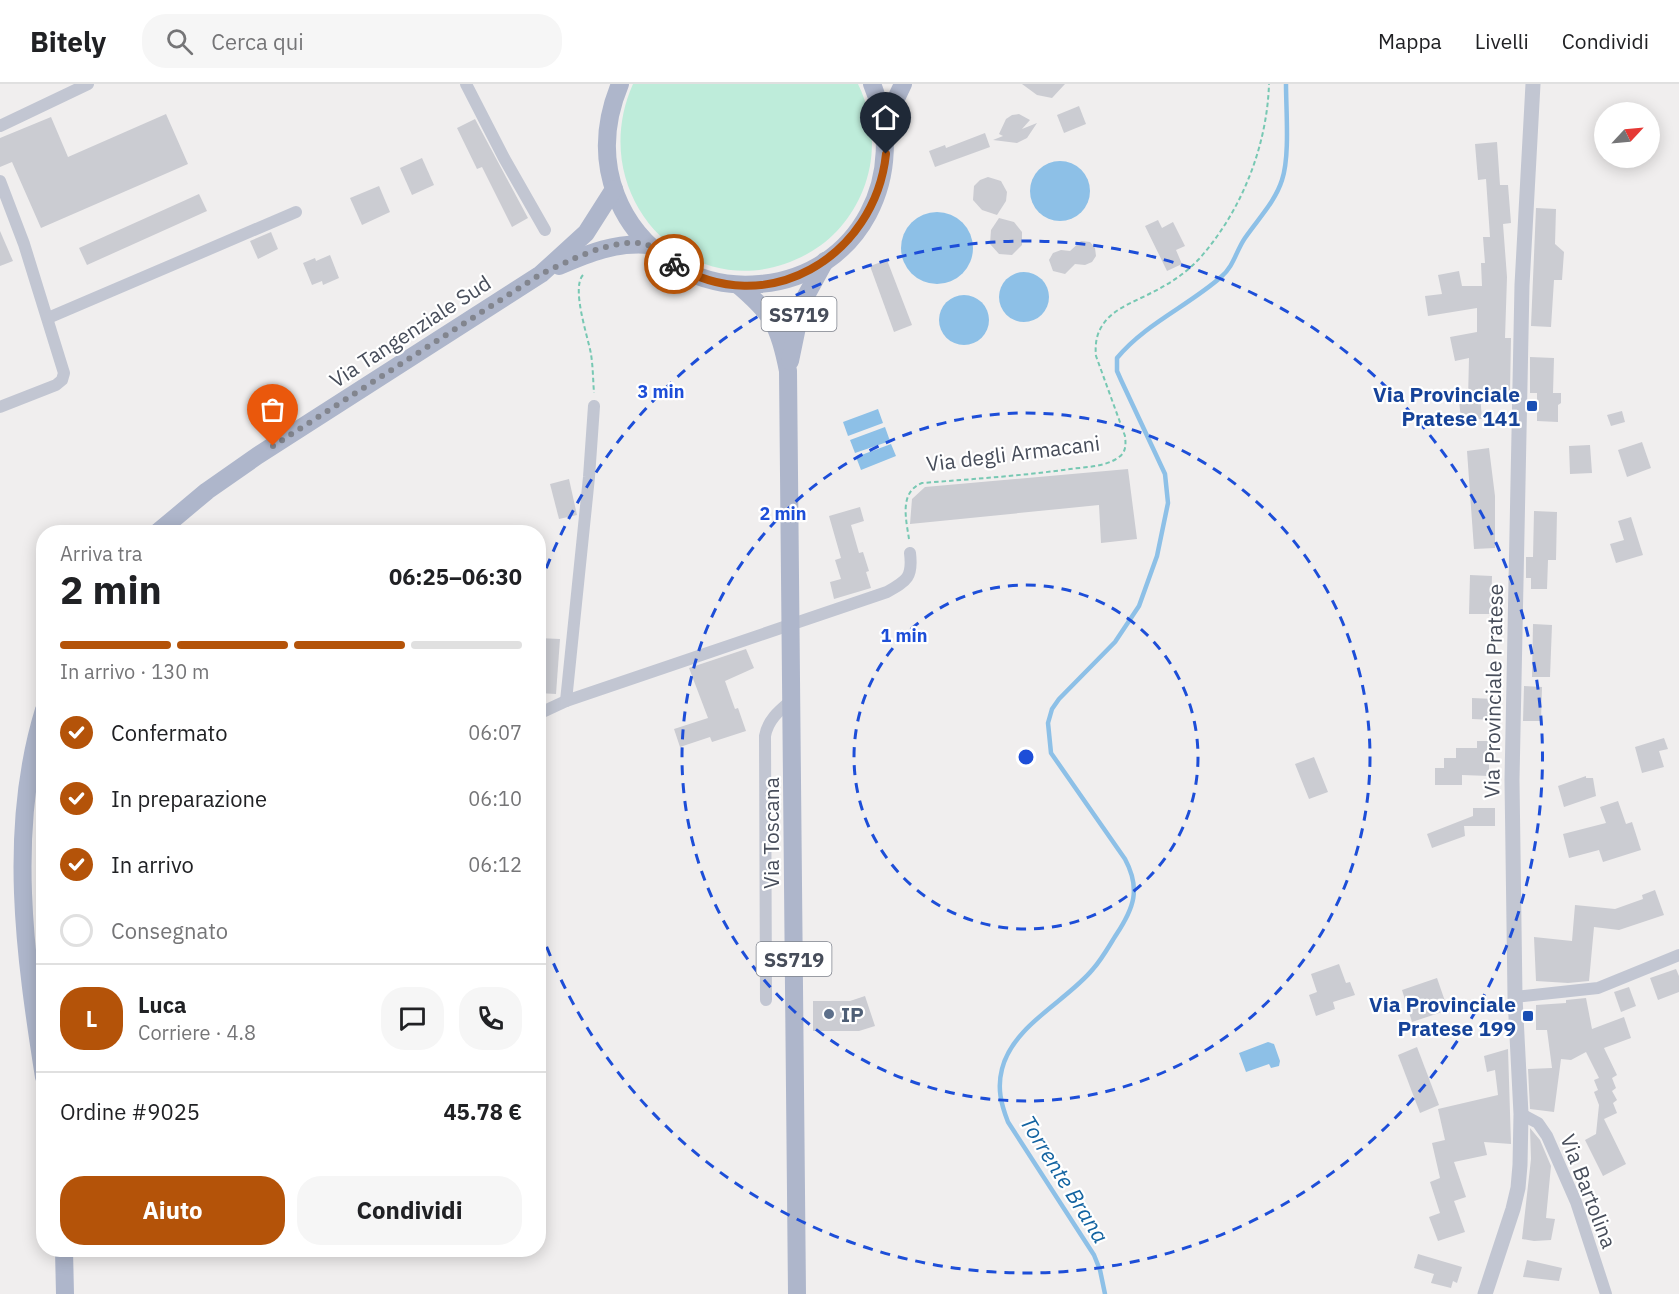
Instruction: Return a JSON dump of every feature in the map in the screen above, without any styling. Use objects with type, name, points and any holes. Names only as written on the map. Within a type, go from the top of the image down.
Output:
[{"type":"main road","name":"SS719","points":[[620,84],[610,110],[606,142],[609,173],[628,219],[649,245],[664,258],[690,273],[718,282],[738,285],[768,283],[797,276],[825,261],[849,241],[863,222],[875,201],[884,170],[885,122],[872,84]]},
{"type":"main road","points":[[885,122],[903,84]]},
{"type":"main road","name":"Via Tangenziale Sud","points":[[541,274],[586,233],[614,189]]},
{"type":"main road","name":"Via Tangenziale Sud","points":[[166,525],[207,491],[257,456],[541,274],[589,253],[609,247],[632,244],[649,245]]},
{"type":"main road","name":"Via Toscana","points":[[797,1294],[793,699],[788,371],[802,303],[825,261]]},
{"type":"main road","name":"Via Toscana","points":[[738,285],[771,316],[780,337],[788,371]]},
{"type":"main road","points":[[36,735],[27,782],[22,877],[36,1029]]},
{"type":"main road","points":[[64,1257],[65,1294]]},
{"type":"street","points":[[0,126],[88,84]]},
{"type":"street","points":[[466,84],[545,230]]},
{"type":"street","name":"Via Provinciale Pratese","points":[[1485,1294],[1518,1188],[1521,1114],[1515,997],[1512,780],[1522,285],[1533,84]]},
{"type":"street","points":[[0,181],[24,244],[63,363],[64,373],[62,380],[56,385],[0,407]]},
{"type":"street","points":[[48,318],[296,212]]},
{"type":"street","points":[[566,701],[594,406]]},
{"type":"street","points":[[546,710],[566,701],[887,592],[898,586],[911,573],[910,553]]},
{"type":"street","points":[[766,1000],[765,736],[769,722],[793,699]]},
{"type":"street","points":[[1515,997],[1598,988],[1679,955]]},
{"type":"street","name":"Via Bartolina","points":[[1521,1114],[1538,1123],[1547,1136],[1576,1202],[1606,1294]]},
{"type":"path","name":"Via degli Armacani","points":[[910,553],[906,502],[909,492],[915,486],[922,483],[1043,473],[1099,465],[1119,458],[1124,453],[1125,436],[1096,356],[1095,346],[1101,327],[1114,313],[1187,272],[1210,246],[1234,208],[1254,162],[1264,127],[1269,84]]},
{"type":"path","points":[[584,274],[579,279],[579,291],[590,352],[594,406]]},
{"type":"green space","points":[[633,84],[858,84],[868,110],[872,136],[870,163],[859,200],[841,227],[825,242],[807,254],[766,269],[726,269],[690,257],[659,235],[636,204],[623,168],[621,127]]},
{"type":"water","points":[[1060,161],[1077,166],[1085,174],[1090,191],[1085,208],[1077,216],[1060,221],[1043,216],[1035,208],[1030,191],[1035,174],[1043,166]]},
{"type":"water","points":[[937,212],[951,215],[963,222],[970,234],[973,248],[970,262],[963,274],[951,281],[937,284],[923,281],[911,274],[904,262],[901,248],[904,234],[911,222],[923,215]]},
{"type":"water","points":[[1029,272],[1042,279],[1048,287],[1048,307],[1042,315],[1034,321],[1019,322],[1006,315],[1000,307],[999,292],[1006,279],[1014,273]]},
{"type":"water","points":[[969,295],[982,302],[988,310],[988,330],[982,338],[974,344],[959,345],[946,338],[940,330],[939,315],[946,302],[954,296]]},
{"type":"water","points":[[878,409],[883,423],[848,436],[843,422]]},
{"type":"water","points":[[885,427],[890,441],[855,453],[850,440]]},
{"type":"water","points":[[891,444],[896,456],[861,470],[856,457]]},
{"type":"water","points":[[1268,1042],[1274,1044],[1280,1061],[1279,1066],[1271,1068],[1269,1064],[1246,1072],[1239,1053]]},
{"type":"building","points":[[1022,84],[1065,84],[1052,98],[1037,95]]},
{"type":"building","points":[[1079,106],[1086,124],[1064,133],[1057,115]]},
{"type":"building","points":[[166,114],[188,164],[41,228],[12,162],[0,167],[0,138],[51,117],[68,157]]},
{"type":"building","points":[[1019,114],[1030,120],[1022,129],[1037,123],[1027,138],[1017,143],[993,140],[1003,136],[999,134],[1006,119]]},
{"type":"building","points":[[475,119],[528,218],[512,227],[482,167],[477,169],[457,128]]},
{"type":"building","points":[[985,133],[990,147],[935,167],[929,151],[945,145],[946,148]]},
{"type":"building","points":[[1497,142],[1500,185],[1508,185],[1511,223],[1503,224],[1507,277],[1505,338],[1511,338],[1510,394],[1480,394],[1482,419],[1461,420],[1459,400],[1468,399],[1469,358],[1455,361],[1450,337],[1477,332],[1477,308],[1428,316],[1425,296],[1442,294],[1438,275],[1459,271],[1462,286],[1482,286],[1481,263],[1485,263],[1483,237],[1490,237],[1486,179],[1478,180],[1475,144]]},
{"type":"building","points":[[422,158],[434,185],[412,195],[400,168]]},
{"type":"building","points":[[988,177],[1001,181],[1007,192],[1006,201],[997,215],[982,210],[973,200],[974,186],[980,180]]},
{"type":"building","points":[[379,186],[390,212],[362,225],[350,198]]},
{"type":"building","points":[[199,194],[207,211],[87,265],[79,248]]},
{"type":"building","points":[[1536,208],[1556,209],[1555,244],[1564,252],[1562,280],[1554,280],[1551,327],[1531,326]]},
{"type":"building","points":[[999,218],[1014,222],[1022,232],[1022,245],[1012,255],[999,254],[990,244],[991,230]]},
{"type":"building","points":[[1158,220],[1162,228],[1173,222],[1185,246],[1176,250],[1182,264],[1167,271],[1145,226]]},
{"type":"building","points":[[0,231],[13,261],[0,266]]},
{"type":"building","points":[[271,232],[278,249],[258,259],[250,241]]},
{"type":"building","points":[[1081,241],[1090,242],[1095,248],[1096,256],[1092,262],[1085,265],[1075,264],[1065,274],[1053,271],[1049,260],[1053,253],[1061,250],[1070,251]]},
{"type":"building","points":[[330,255],[339,278],[323,285],[322,281],[312,285],[303,263]]},
{"type":"building","points":[[887,260],[912,325],[894,332],[870,266]]},
{"type":"building","points":[[1530,357],[1554,358],[1553,393],[1561,393],[1558,422],[1537,421],[1537,393],[1530,393]]},
{"type":"building","points":[[1622,411],[1625,422],[1611,426],[1607,415]]},
{"type":"building","points":[[1642,442],[1651,468],[1627,477],[1618,450]]},
{"type":"building","points":[[1590,445],[1592,473],[1570,474],[1569,446]]},
{"type":"building","points":[[1489,448],[1495,496],[1495,548],[1474,549],[1467,451]]},
{"type":"building","points":[[1128,469],[1137,539],[1101,543],[1099,505],[910,524],[912,499],[925,487]]},
{"type":"building","points":[[569,479],[577,515],[559,519],[550,484]]},
{"type":"building","points":[[860,507],[864,521],[851,525],[859,553],[863,552],[871,588],[834,599],[830,582],[841,579],[835,560],[841,558],[829,516]]},
{"type":"building","points":[[1534,511],[1557,512],[1556,560],[1548,560],[1547,589],[1531,589],[1531,578],[1526,578],[1526,557],[1533,557]]},
{"type":"building","points":[[1631,517],[1643,555],[1616,563],[1610,544],[1624,540],[1618,521]]},
{"type":"building","points":[[1470,575],[1492,576],[1491,614],[1469,614]]},
{"type":"building","points":[[1533,624],[1552,625],[1550,677],[1532,677]]},
{"type":"building","points":[[546,638],[560,639],[556,694],[546,693]]},
{"type":"building","points":[[746,649],[754,668],[725,681],[746,731],[712,742],[710,737],[680,747],[674,729],[708,718],[689,668]]},
{"type":"building","points":[[1524,686],[1542,687],[1541,721],[1523,721]]},
{"type":"building","points":[[1472,698],[1495,699],[1494,720],[1472,719]]},
{"type":"building","points":[[1664,738],[1668,749],[1659,751],[1664,767],[1642,773],[1635,747]]},
{"type":"building","points":[[1477,741],[1489,741],[1489,776],[1462,775],[1462,785],[1435,785],[1435,768],[1444,768],[1444,758],[1456,758],[1456,748],[1477,748]]},
{"type":"building","points":[[1314,757],[1328,792],[1309,799],[1295,764]]},
{"type":"building","points":[[1586,776],[1586,778],[1593,778],[1596,796],[1564,807],[1558,786]]},
{"type":"building","points":[[1618,801],[1626,824],[1632,822],[1641,850],[1603,862],[1599,850],[1569,858],[1563,834],[1606,823],[1600,807]]},
{"type":"building","points":[[1473,808],[1495,808],[1495,826],[1464,826],[1465,836],[1432,848],[1427,834],[1473,816]]},
{"type":"building","points":[[1655,890],[1664,915],[1619,930],[1594,927],[1589,981],[1568,983],[1536,981],[1534,937],[1572,941],[1575,905],[1615,909],[1643,899],[1642,895]]},
{"type":"building","points":[[1339,964],[1346,983],[1350,982],[1355,995],[1333,1002],[1335,1009],[1316,1016],[1309,995],[1317,992],[1311,974]]},
{"type":"building","points":[[1676,969],[1679,976],[1679,992],[1658,1000],[1650,978]]},
{"type":"building","points":[[1437,978],[1448,1010],[1412,1022],[1402,990]]},
{"type":"building","points":[[1629,987],[1636,1006],[1621,1012],[1614,992]]},
{"type":"building","points":[[865,996],[875,1026],[859,1031],[813,1031],[813,1001],[850,1001]]},
{"type":"building","points":[[1586,998],[1592,1029],[1624,1017],[1631,1038],[1604,1048],[1617,1075],[1612,1078],[1616,1088],[1612,1091],[1617,1100],[1613,1103],[1617,1113],[1604,1119],[1626,1164],[1603,1176],[1585,1140],[1596,1134],[1599,1105],[1594,1092],[1598,1090],[1594,1080],[1599,1078],[1586,1052],[1571,1060],[1561,1059],[1554,1112],[1530,1109],[1528,1069],[1552,1068],[1547,1030],[1536,1030],[1536,1005],[1566,1003],[1566,1000]]},
{"type":"building","points":[[1417,1047],[1439,1105],[1420,1113],[1398,1055]]},
{"type":"building","points":[[1508,1049],[1511,1144],[1484,1142],[1487,1155],[1454,1162],[1466,1197],[1454,1201],[1465,1232],[1438,1241],[1429,1217],[1440,1213],[1430,1182],[1440,1178],[1432,1143],[1445,1140],[1438,1109],[1498,1095],[1495,1070],[1487,1072],[1484,1056]]},
{"type":"building","points":[[1530,1128],[1540,1140],[1551,1166],[1546,1218],[1555,1219],[1551,1240],[1522,1239],[1531,1159]]},
{"type":"building","points":[[1418,1254],[1462,1267],[1457,1283],[1453,1281],[1451,1288],[1431,1283],[1434,1274],[1414,1268]]},
{"type":"building","points":[[1527,1260],[1562,1268],[1559,1281],[1523,1277]]},
{"type":"waterway","name":"Torrente Brana","points":[[1105,1294],[1094,1255],[1008,1122],[1000,1096],[1002,1069],[1017,1039],[1042,1014],[1082,981],[1096,965],[1127,916],[1133,898],[1133,880],[1125,859],[1051,753],[1048,723],[1052,709],[1059,699],[1115,642],[1139,606],[1157,556],[1168,503],[1165,474],[1117,371],[1117,358],[1140,335],[1225,273],[1245,238],[1271,203],[1282,180],[1286,159],[1286,84]]},
{"type":"way so far","points":[[273,446],[541,274],[589,253],[632,244],[649,245],[674,264]]},
{"type":"place","name":"Via Provinciale Pratese 141","points":[[1532,406]]},
{"type":"place","name":"IP","points":[[829,1014]]},
{"type":"place","name":"Via Provinciale Pratese 199","points":[[1528,1016]]},
{"type":"route","points":[[674,264],[699,276],[738,285],[768,283],[797,276],[837,252],[859,228],[875,201],[886,154]]}]
